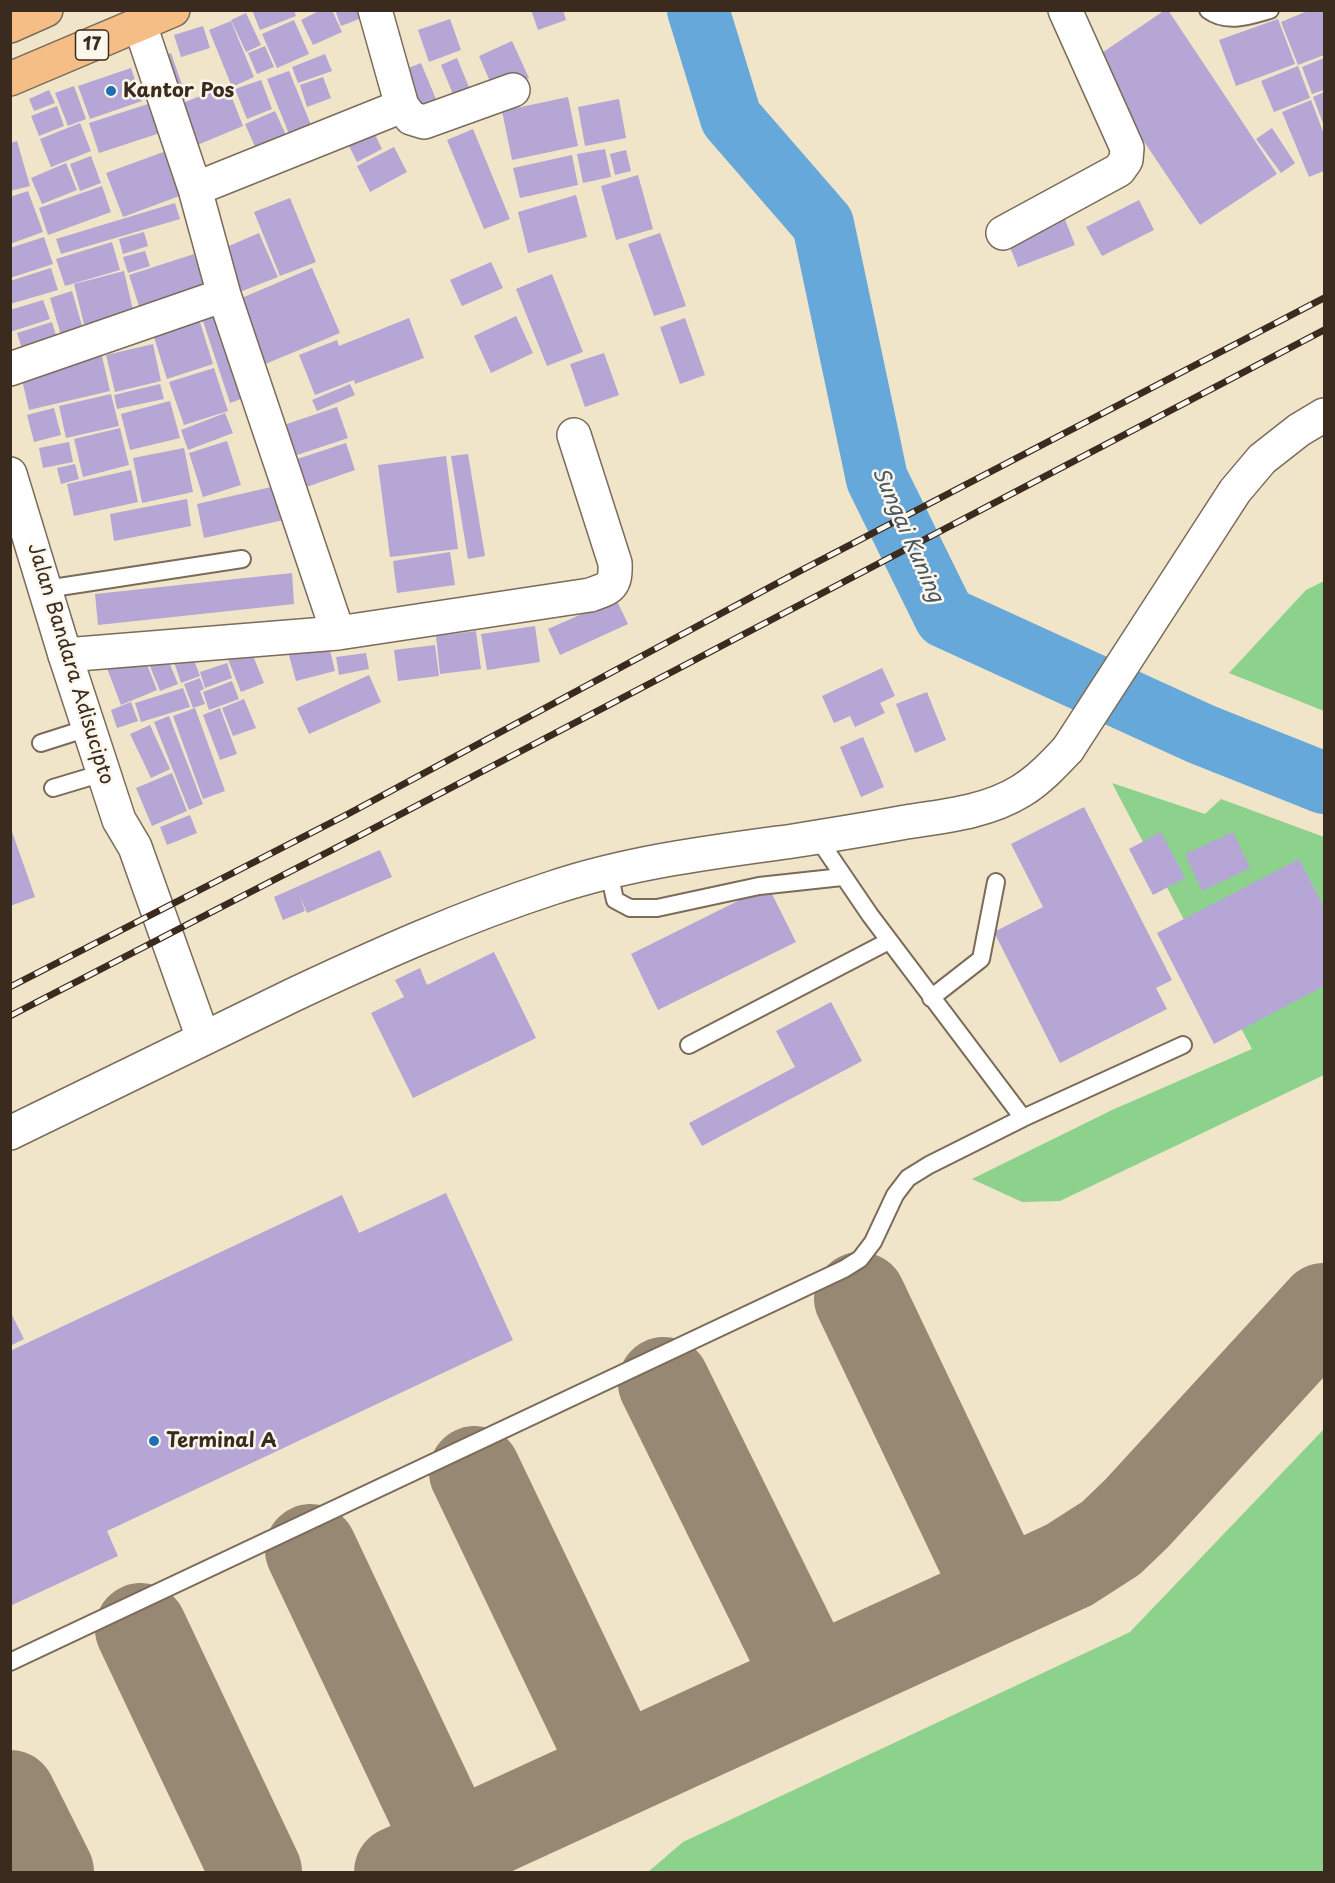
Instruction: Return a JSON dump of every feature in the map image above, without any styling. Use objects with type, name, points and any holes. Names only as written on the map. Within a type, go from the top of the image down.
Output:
[{"type":"highway","points":[[10,26],[46,10]]},
{"type":"highway","name":"17","points":[[10,79],[173,10]]},
{"type":"street","points":[[375,10],[402,106],[411,118],[424,122],[513,90]]},
{"type":"street","points":[[1003,233],[1119,170],[1126,160],[1127,148],[1065,10]]},
{"type":"street","points":[[140,24],[195,189],[224,295],[338,633]]},
{"type":"street","points":[[195,189],[402,106]]},
{"type":"street","points":[[10,369],[224,295]]},
{"type":"street","points":[[10,1132],[394,948],[554,887],[609,872],[708,852],[817,837],[959,813],[991,805],[1021,791],[1046,772],[1068,749],[1235,491],[1262,459],[1299,430],[1324,415]]},
{"type":"street","points":[[65,655],[338,633],[590,595],[611,587],[615,576],[615,563],[574,435]]},
{"type":"street","name":"Jalan Bandara Adisucipto","points":[[10,474],[65,655],[119,820],[122,852],[178,990],[196,1042]]},
{"type":"street","points":[[152,1063],[164,1047],[170,1031],[178,990],[212,1011],[226,1016],[245,1018]]},
{"type":"lane","points":[[1208,10],[1224,17],[1241,18],[1270,10]]},
{"type":"lane","points":[[46,589],[242,560]]},
{"type":"lane","points":[[41,743],[88,728]]},
{"type":"lane","points":[[53,788],[103,773]]},
{"type":"lane","points":[[817,837],[842,877],[1023,1118]]},
{"type":"lane","points":[[609,872],[615,900],[630,908],[657,908],[759,886],[842,877]]},
{"type":"lane","points":[[931,998],[981,959],[996,882]]},
{"type":"lane","points":[[689,1045],[889,941]]},
{"type":"lane","points":[[10,1662],[844,1269],[860,1258],[873,1242],[895,1196],[908,1178],[929,1165],[1023,1118],[1183,1045]]},
{"type":"green space","points":[[1324,581],[1324,711],[1229,673],[1306,590]]},
{"type":"green space","points":[[1112,783],[1205,814],[1221,799],[1324,837],[1324,1075],[1060,1201],[1022,1202],[972,1179],[1112,1110],[1252,1049]]},
{"type":"green space","points":[[1324,1429],[1324,1872],[648,1872],[683,1842],[1130,1632]]},
{"type":"building","points":[[252,10],[294,10],[296,16],[260,30]]},
{"type":"building","points":[[321,10],[332,10],[342,32],[313,45],[301,20]]},
{"type":"building","points":[[335,10],[370,10],[372,14],[341,26]]},
{"type":"building","points":[[531,10],[563,10],[566,20],[538,30]]},
{"type":"building","points":[[1168,10],[1277,174],[1200,225],[1090,61]]},
{"type":"building","points":[[1310,10],[1324,10],[1324,55],[1298,65],[1281,22]]},
{"type":"building","points":[[246,13],[261,45],[246,52],[231,20]]},
{"type":"building","points":[[450,19],[461,50],[429,62],[418,30]]},
{"type":"building","points":[[1278,19],[1295,64],[1236,86],[1219,40]]},
{"type":"building","points":[[294,20],[309,54],[277,68],[262,34]]},
{"type":"building","points":[[231,21],[254,77],[232,87],[209,30]]},
{"type":"building","points":[[203,26],[210,48],[181,57],[174,35]]},
{"type":"building","points":[[512,41],[529,78],[495,93],[479,56]]},
{"type":"building","points":[[265,46],[274,67],[257,74],[248,53]]},
{"type":"building","points":[[171,53],[187,99],[169,105],[153,60]]},
{"type":"building","points":[[325,54],[332,71],[298,83],[292,67]]},
{"type":"building","points":[[457,58],[473,97],[457,104],[441,65]]},
{"type":"building","points":[[1324,58],[1324,90],[1312,94],[1302,67]]},
{"type":"building","points":[[421,63],[438,104],[415,114],[398,72]]},
{"type":"building","points":[[1298,66],[1310,98],[1274,112],[1261,81]]},
{"type":"building","points":[[131,68],[142,101],[90,119],[78,86]]},
{"type":"building","points":[[289,71],[311,125],[289,134],[267,79]]},
{"type":"building","points":[[323,77],[331,98],[307,107],[300,85]]},
{"type":"building","points":[[261,80],[272,109],[247,119],[235,89]]},
{"type":"building","points":[[227,85],[243,126],[195,146],[178,105]]},
{"type":"building","points":[[74,86],[86,119],[68,126],[55,93]]},
{"type":"building","points":[[49,90],[55,103],[34,111],[29,99]]},
{"type":"building","points":[[1324,92],[1324,126],[1313,97]]},
{"type":"building","points":[[568,97],[578,146],[512,160],[502,111]]},
{"type":"building","points":[[619,99],[626,138],[585,146],[578,107]]},
{"type":"building","points":[[1311,100],[1324,134],[1324,171],[1309,177],[1282,112]]},
{"type":"building","points":[[151,103],[160,133],[99,153],[89,123]]},
{"type":"building","points":[[57,106],[64,126],[39,136],[31,116]]},
{"type":"building","points":[[275,111],[291,146],[261,160],[245,124]]},
{"type":"building","points":[[80,123],[91,151],[51,167],[40,139]]},
{"type":"building","points":[[372,128],[382,149],[357,162],[346,140]]},
{"type":"building","points":[[1272,128],[1295,163],[1281,173],[1256,139]]},
{"type":"building","points":[[473,129],[510,219],[484,229],[447,140]]},
{"type":"building","points":[[17,141],[30,186],[10,191],[10,143]]},
{"type":"building","points":[[394,147],[407,172],[370,192],[357,166]]},
{"type":"building","points":[[605,149],[611,177],[583,183],[577,154]]},
{"type":"building","points":[[626,150],[631,171],[615,175],[610,154]]},
{"type":"building","points":[[166,151],[182,195],[123,217],[106,173]]},
{"type":"building","points":[[572,155],[578,185],[520,198],[513,168]]},
{"type":"building","points":[[91,156],[101,183],[80,191],[70,164]]},
{"type":"building","points":[[66,163],[77,190],[42,204],[31,178]]},
{"type":"building","points":[[638,175],[653,229],[616,240],[601,186]]},
{"type":"building","points":[[102,186],[111,212],[48,235],[39,208]]},
{"type":"building","points":[[28,191],[43,232],[10,244],[10,197]]},
{"type":"building","points":[[576,195],[587,237],[528,253],[518,212]]},
{"type":"building","points":[[290,198],[316,262],[280,276],[254,212]]},
{"type":"building","points":[[1139,200],[1154,230],[1102,256],[1086,227]]},
{"type":"building","points":[[175,203],[180,219],[61,254],[56,239]]},
{"type":"building","points":[[1064,217],[1075,245],[1018,267],[1007,240]]},
{"type":"building","points":[[144,232],[148,246],[123,254],[119,239]]},
{"type":"building","points":[[259,233],[278,277],[232,295],[215,252]]},
{"type":"building","points":[[660,233],[686,306],[654,316],[628,244]]},
{"type":"building","points":[[44,237],[53,264],[10,278],[10,248]]},
{"type":"building","points":[[112,242],[120,270],[65,286],[56,259]]},
{"type":"building","points":[[145,251],[150,266],[128,273],[123,257]]},
{"type":"building","points":[[194,254],[208,299],[143,319],[129,275]]},
{"type":"building","points":[[491,262],[503,288],[462,306],[450,280]]},
{"type":"building","points":[[51,268],[58,290],[10,304],[10,281]]},
{"type":"building","points":[[312,268],[340,333],[258,367],[230,303]]},
{"type":"building","points":[[124,271],[136,323],[87,336],[74,284]]},
{"type":"building","points":[[552,274],[583,352],[547,366],[516,289]]},
{"type":"building","points":[[72,291],[85,336],[63,342],[50,298]]},
{"type":"building","points":[[43,300],[50,319],[10,332],[10,310]]},
{"type":"building","points":[[228,310],[255,394],[230,403],[202,318]]},
{"type":"building","points":[[516,316],[533,353],[491,373],[474,336]]},
{"type":"building","points":[[409,318],[424,358],[355,384],[354,380],[315,395],[299,355],[337,340],[339,346]]},
{"type":"building","points":[[685,318],[705,375],[680,384],[660,327]]},
{"type":"building","points":[[199,319],[213,364],[167,379],[153,334]]},
{"type":"building","points":[[52,322],[58,342],[23,352],[17,333]]},
{"type":"building","points":[[153,344],[161,381],[115,392],[106,355]]},
{"type":"building","points":[[101,352],[110,391],[29,410],[20,371]]},
{"type":"building","points":[[604,353],[619,395],[585,407],[570,364]]},
{"type":"building","points":[[214,368],[228,411],[184,425],[169,382]]},
{"type":"building","points":[[160,384],[164,399],[117,409],[114,395]]},
{"type":"building","points":[[350,384],[355,395],[317,411],[312,400]]},
{"type":"building","points":[[111,394],[119,426],[66,438],[59,406]]},
{"type":"building","points":[[170,401],[180,438],[130,450],[121,414]]},
{"type":"building","points":[[337,407],[348,438],[282,460],[272,429]]},
{"type":"building","points":[[54,408],[61,435],[34,442],[27,415]]},
{"type":"building","points":[[225,413],[233,433],[188,450],[181,430]]},
{"type":"building","points":[[120,428],[129,465],[83,477],[74,439]]},
{"type":"building","points":[[227,441],[241,485],[203,497],[189,453]]},
{"type":"building","points":[[69,442],[73,462],[43,468],[39,448]]},
{"type":"building","points":[[346,443],[355,470],[295,491],[285,463]]},
{"type":"building","points":[[184,448],[193,492],[142,503],[133,458]]},
{"type":"building","points":[[468,454],[485,556],[468,559],[451,456]]},
{"type":"building","points":[[446,456],[458,549],[390,557],[378,465]]},
{"type":"building","points":[[75,464],[79,479],[61,484],[57,468]]},
{"type":"building","points":[[131,470],[138,502],[74,516],[67,484]]},
{"type":"building","points":[[280,485],[288,519],[204,538],[197,504]]},
{"type":"building","points":[[187,499],[191,526],[114,541],[110,514]]},
{"type":"building","points":[[450,552],[455,585],[397,593],[393,561]]},
{"type":"building","points":[[292,573],[294,604],[98,625],[95,594]]},
{"type":"building","points":[[616,599],[628,624],[560,655],[548,629]]},
{"type":"building","points":[[535,626],[540,662],[487,670],[481,634]]},
{"type":"building","points":[[476,631],[481,669],[440,674],[436,636]]},
{"type":"building","points":[[327,638],[335,671],[296,681],[287,648]]},
{"type":"building","points":[[435,645],[439,676],[398,681],[394,650]]},
{"type":"building","points":[[189,647],[200,676],[181,683],[171,653]]},
{"type":"building","points":[[250,648],[264,683],[241,692],[227,657]]},
{"type":"building","points":[[141,649],[157,690],[121,705],[105,663]]},
{"type":"building","points":[[165,652],[178,684],[160,691],[147,659]]},
{"type":"building","points":[[366,653],[369,669],[339,675],[336,657]]},
{"type":"building","points":[[227,663],[232,678],[205,688],[200,672]]},
{"type":"building","points":[[882,668],[895,696],[880,703],[885,713],[855,727],[850,716],[834,723],[822,696]]},
{"type":"building","points":[[369,675],[381,702],[309,734],[297,708]]},
{"type":"building","points":[[200,678],[204,689],[200,691],[205,704],[193,708],[184,684]]},
{"type":"building","points":[[232,681],[239,699],[209,710],[203,692]]},
{"type":"building","points":[[183,688],[190,707],[141,722],[135,703]]},
{"type":"building","points":[[927,692],[946,740],[915,753],[896,704]]},
{"type":"building","points":[[244,699],[256,728],[233,736],[222,708]]},
{"type":"building","points":[[131,702],[138,721],[117,728],[111,710]]},
{"type":"building","points":[[195,708],[225,791],[203,799],[173,716]]},
{"type":"building","points":[[220,708],[237,754],[220,760],[203,715]]},
{"type":"building","points":[[169,716],[203,804],[189,810],[154,722]]},
{"type":"building","points":[[150,725],[170,769],[151,778],[130,734]]},
{"type":"building","points":[[863,737],[884,787],[861,797],[840,747]]},
{"type":"building","points":[[172,773],[187,811],[152,826],[136,788]]},
{"type":"building","points":[[1084,807],[1172,980],[1156,988],[1167,1009],[1060,1063],[994,932],[1043,907],[1011,844]]},
{"type":"building","points":[[190,815],[197,833],[167,845],[160,827]]},
{"type":"building","points":[[10,826],[35,897],[10,906]]},
{"type":"building","points":[[1161,832],[1185,878],[1153,895],[1129,849]]},
{"type":"building","points":[[1233,832],[1250,868],[1202,891],[1185,854]]},
{"type":"building","points":[[380,850],[392,877],[307,913],[300,896],[305,911],[283,920],[274,897]]},
{"type":"building","points":[[1299,859],[1324,907],[1324,986],[1214,1044],[1157,933]]},
{"type":"building","points":[[768,886],[796,942],[658,1010],[631,954]]},
{"type":"building","points":[[494,952],[536,1038],[413,1098],[371,1013],[404,997],[395,980],[420,968],[427,985]]},
{"type":"building","points":[[831,1002],[862,1061],[702,1146],[689,1123],[795,1067],[776,1031]]},
{"type":"building","name":"Terminal A","points":[[446,1193],[513,1340],[107,1531],[118,1556],[10,1606],[10,1351],[342,1195],[359,1233]]},
{"type":"building","points":[[10,1311],[24,1339],[10,1346]]},
{"type":"waterway","name":"Sungai Kuning","points":[[698,10],[731,118],[823,224],[877,479],[945,617],[1201,734],[1324,783]]},
{"type":"taxiway","points":[[860,1298],[1002,1596]]},
{"type":"taxiway","points":[[400,1872],[1069,1565],[1111,1538],[1137,1513],[1324,1309]]},
{"type":"taxiway","points":[[664,1383],[812,1683]]},
{"type":"taxiway","points":[[475,1472],[618,1771]]},
{"type":"taxiway","points":[[311,1550],[452,1848]]},
{"type":"taxiway","points":[[141,1629],[256,1872]]},
{"type":"taxiway","points":[[10,1796],[48,1872]]},
{"type":"railway","points":[[10,987],[348,814],[800,571],[1324,298]]},
{"type":"railway","points":[[10,1016],[359,836],[1324,330]]},
{"type":"place","name":"Kantor Pos","points":[[111,91]]},
{"type":"place","name":"Terminal A","points":[[154,1441]]}]
